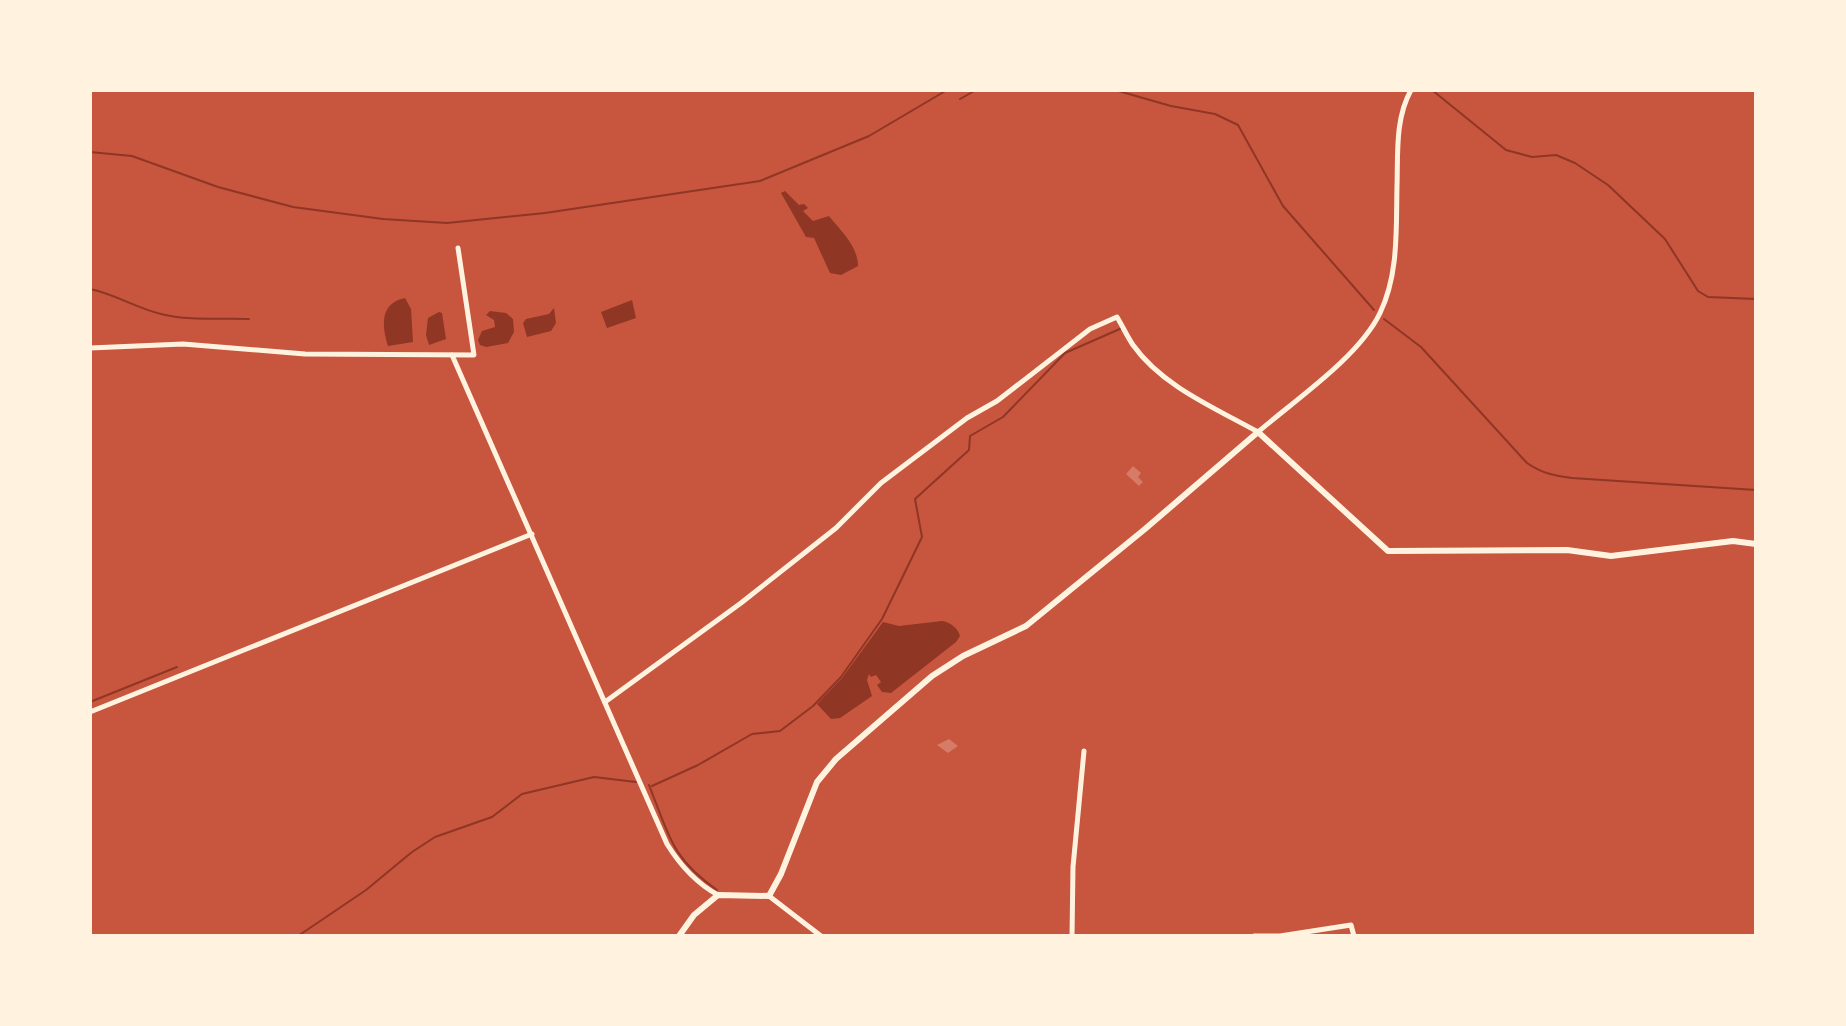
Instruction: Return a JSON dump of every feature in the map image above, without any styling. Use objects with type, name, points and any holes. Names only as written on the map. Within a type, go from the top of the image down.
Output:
[{"type":"street","points":[[769,896],[781,874],[817,782],[836,759],[932,676],[963,656],[1026,626],[1145,529],[1351,352],[1369,332],[1382,311],[1394,262],[1399,119],[1411,90]]},
{"type":"street","points":[[90,348],[183,344],[305,354],[474,355],[458,248]]},
{"type":"street","points":[[605,702],[741,603],[836,528],[881,483],[942,436],[997,401],[1090,329],[1117,317],[1134,347],[1167,379],[1258,432],[1388,551],[1567,550],[1611,556],[1733,541],[1756,544]]},
{"type":"street","points":[[452,355],[667,844],[678,862],[704,887],[718,895],[769,896],[821,936]]},
{"type":"street","points":[[90,712],[532,534]]},
{"type":"street","points":[[1072,936],[1073,867],[1084,751]]},
{"type":"street","points":[[679,936],[694,915],[718,895]]},
{"type":"street","points":[[1254,936],[1280,936],[1351,925],[1354,936]]},
{"type":"shaded area","points":[[785,191],[799,205],[804,204],[808,208],[803,211],[813,221],[829,216],[852,245],[858,266],[841,275],[830,273],[814,238],[806,237],[781,193]]},
{"type":"shaded area","points":[[405,298],[411,309],[413,342],[388,346],[384,317],[391,305]]},
{"type":"shaded area","points":[[632,300],[636,318],[607,328],[601,312]]},
{"type":"shaded area","points":[[554,308],[556,323],[551,331],[527,337],[523,323],[526,319],[549,314]]},
{"type":"shaded area","points":[[490,311],[506,313],[513,319],[514,332],[508,343],[486,347],[480,345],[478,340],[482,331],[495,327],[494,320],[486,315]]},
{"type":"shaded area","points":[[442,313],[446,339],[429,345],[426,335],[428,318]]},
{"type":"shaded area","points":[[942,621],[957,630],[960,636],[956,642],[891,693],[882,692],[876,675],[871,677],[869,674],[867,680],[872,696],[840,718],[831,719],[817,704],[842,678],[883,622],[899,626]]},
{"type":"building","points":[[1133,466],[1141,473],[1138,477],[1143,482],[1139,486],[1126,474]]},
{"type":"building","points":[[949,739],[958,746],[948,753],[937,745]]},
{"type":"waterway","points":[[90,152],[132,156],[218,187],[293,207],[383,219],[447,223],[545,213],[760,181],[869,136],[947,90]]},
{"type":"waterway","points":[[960,99],[976,90]]},
{"type":"waterway","points":[[1115,90],[1171,106],[1215,114],[1238,125],[1283,206],[1374,310]]},
{"type":"waterway","points":[[1432,90],[1506,150],[1532,157],[1556,155],[1575,163],[1608,185],[1665,239],[1698,291],[1708,297],[1756,299]]},
{"type":"waterway","points":[[90,289],[171,316],[249,319]]},
{"type":"waterway","points":[[1384,319],[1421,347],[1527,463],[1538,469],[1572,478],[1756,490]]},
{"type":"waterway","points":[[652,786],[698,765],[752,734],[780,731],[813,706],[841,677],[882,619],[922,537],[915,499],[969,450],[970,436],[1003,417],[1065,353],[1122,328]]},
{"type":"waterway","points":[[90,702],[177,667]]},
{"type":"waterway","points":[[298,936],[366,890],[435,837],[492,817],[522,794],[594,777],[636,782]]},
{"type":"waterway","points":[[649,785],[673,844],[690,867],[717,890]]}]
